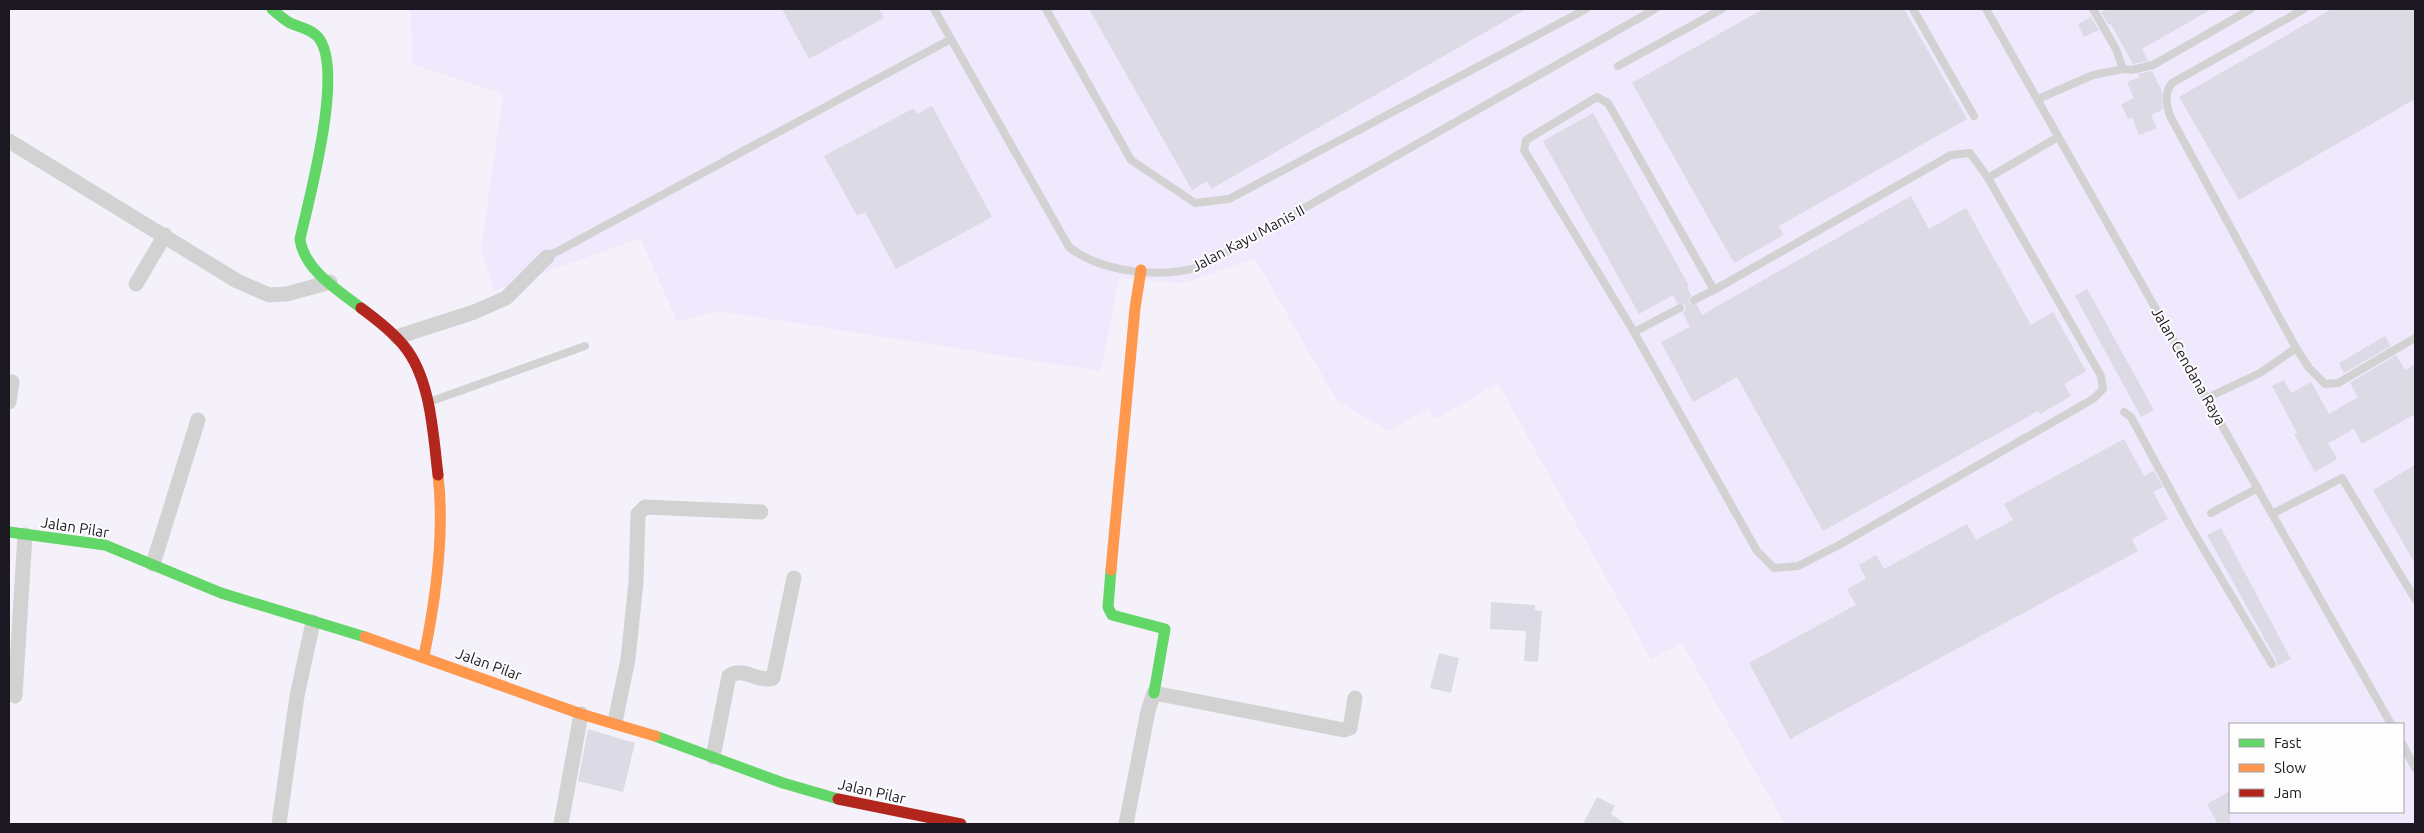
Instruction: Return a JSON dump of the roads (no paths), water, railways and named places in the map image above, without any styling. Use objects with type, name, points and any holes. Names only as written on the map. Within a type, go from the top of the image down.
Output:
[{"type":"street","points":[[272,9],[285,21],[318,36],[324,48],[328,64],[325,121],[300,239],[302,252],[307,260],[330,282],[397,337],[412,355],[420,374],[427,403],[440,496],[438,549],[432,614],[424,656]]},
{"type":"street","points":[[9,141],[165,235],[237,281],[269,296],[287,294],[330,282]]},
{"type":"street","points":[[136,284],[165,235]]},
{"type":"street","points":[[397,337],[474,312],[506,298],[548,257]]},
{"type":"street","points":[[1126,824],[1148,711],[1154,693],[1165,629],[1112,615],[1108,607],[1134,318],[1141,270]]},
{"type":"street","points":[[9,402],[12,382]]},
{"type":"street","points":[[153,564],[198,420]]},
{"type":"street","points":[[615,722],[629,651],[636,582],[638,514],[640,510],[644,507],[761,512]]},
{"type":"street","name":"Jalan Pilar","points":[[9,532],[105,545],[221,593],[424,656],[581,714],[615,722],[784,784],[863,806],[961,824]]},
{"type":"street","points":[[15,696],[25,535]]},
{"type":"street","points":[[713,757],[729,676],[742,672],[765,680],[773,678],[794,578]]},
{"type":"street","points":[[279,824],[296,705],[313,622]]},
{"type":"street","points":[[1154,693],[1344,730],[1350,728],[1355,698]]},
{"type":"street","points":[[561,824],[581,714]]},
{"type":"lane","name":"Jalan Kayu Manis II","points":[[934,9],[1069,246],[1082,257],[1116,269],[1185,272],[1202,266],[1655,9]]},
{"type":"lane","points":[[1046,9],[1131,160],[1195,203],[1229,199],[1586,9]]},
{"type":"lane","points":[[1618,66],[1722,9]]},
{"type":"lane","points":[[1913,9],[1974,116]]},
{"type":"lane","name":"Jalan Cendana Raya","points":[[1986,9],[2390,723]]},
{"type":"lane","points":[[2093,9],[2116,49],[2122,69]]},
{"type":"lane","points":[[2038,99],[2093,75],[2122,69],[2132,70],[2153,64],[2251,9]]},
{"type":"lane","points":[[2304,9],[2172,83],[2167,89],[2166,98],[2170,116],[2296,348],[2309,368],[2325,384],[2338,383],[2415,338]]},
{"type":"lane","points":[[548,257],[951,39]]},
{"type":"lane","points":[[1694,300],[1714,290],[1956,153],[1970,153],[1988,178],[2101,376],[2102,389],[2099,395],[2084,404],[1839,545],[1798,566],[1774,568],[1757,551],[1634,332],[1524,150],[1526,140],[1597,98],[1608,103],[1714,290]]},
{"type":"lane","points":[[1988,178],[2058,137]]},
{"type":"lane","points":[[1634,332],[1680,308]]},
{"type":"lane","points":[[427,403],[585,346]]},
{"type":"lane","points":[[2207,398],[2260,373],[2296,348]]},
{"type":"lane","points":[[2124,412],[2131,417],[2190,526],[2272,664]]},
{"type":"lane","points":[[2272,514],[2342,478],[2415,599]]},
{"type":"lane","points":[[2211,513],[2258,488]]},
{"type":"lane","points":[[2404,748],[2415,768]]}]
